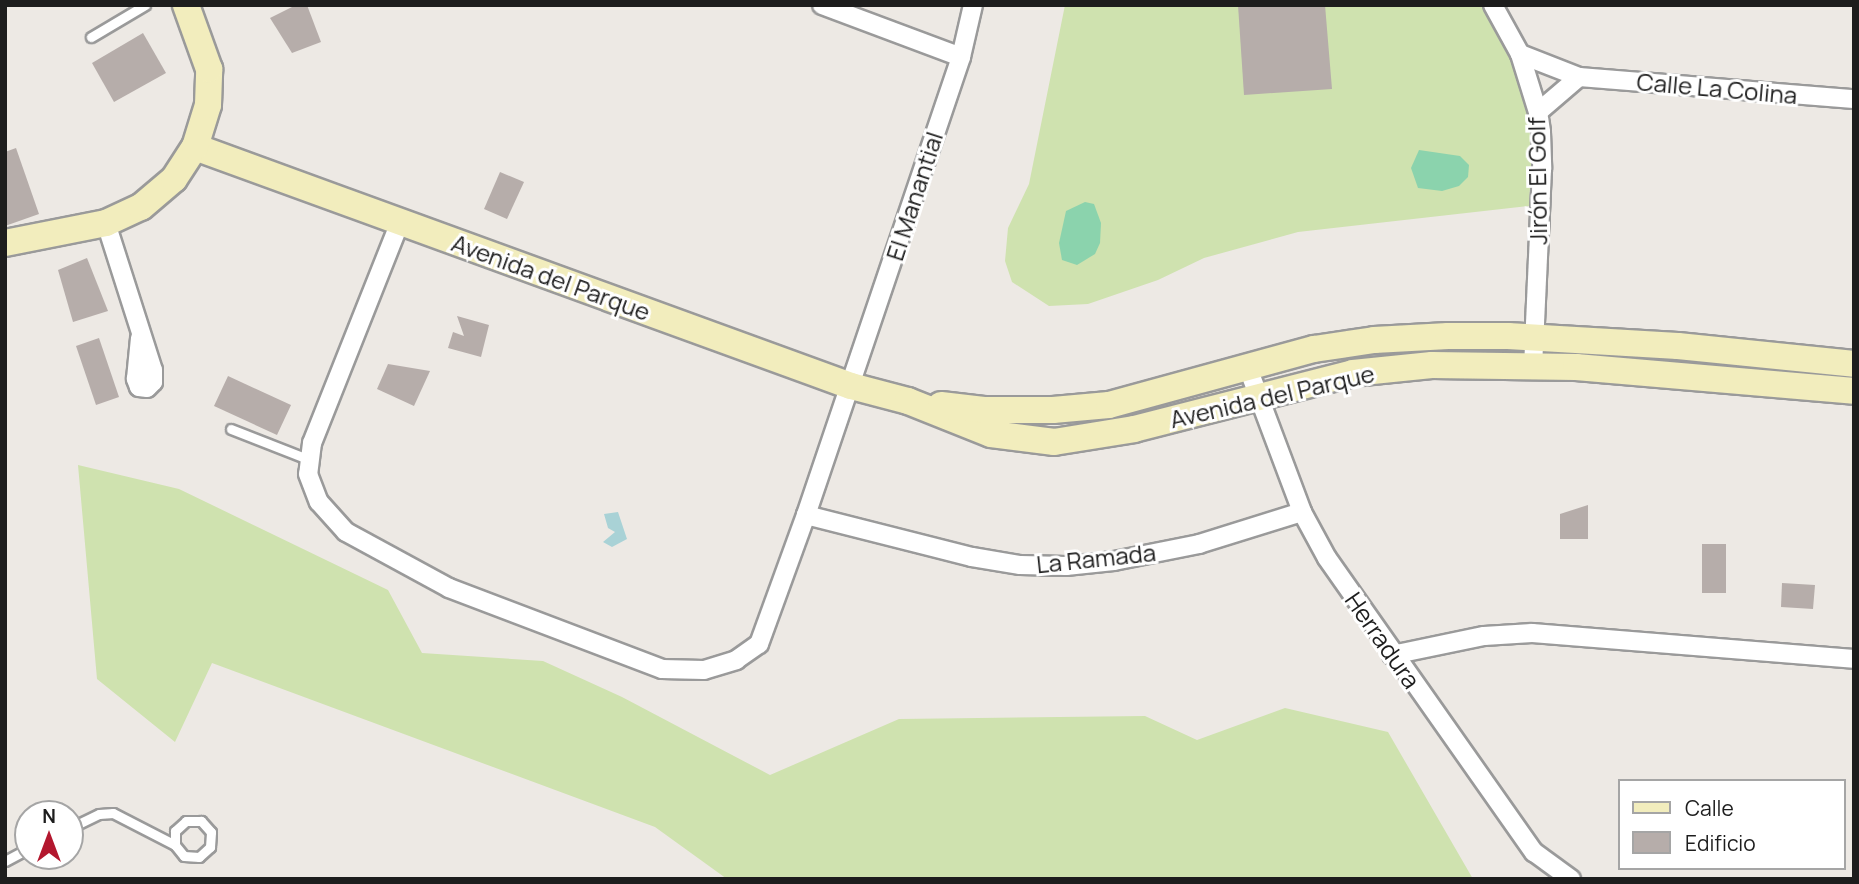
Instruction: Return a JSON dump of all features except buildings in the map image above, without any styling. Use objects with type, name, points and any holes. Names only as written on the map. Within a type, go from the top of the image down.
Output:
[{"type":"street","points":[[5,243],[106,223],[141,207],[174,179],[195,147],[208,105],[209,69],[186,5]]},
{"type":"street","points":[[822,5],[843,9],[961,57]]},
{"type":"street","name":"El Manantial","points":[[310,460],[308,474],[319,502],[346,532],[449,588],[662,669],[704,670],[736,660],[759,644],[806,515],[961,57],[973,5]]},
{"type":"street","name":"Jirón El Golf","points":[[1493,5],[1520,54],[1538,112],[1542,169],[1533,365]]},
{"type":"street","name":"Calle La Colina","points":[[1520,54],[1579,76],[1854,100]]},
{"type":"street","points":[[1538,112],[1579,76]]},
{"type":"street","name":"Avenida del Parque","points":[[195,147],[851,386],[908,401],[991,434],[1054,442],[1134,429],[1326,379],[1380,369],[1432,365],[1533,365],[1782,383],[1854,391]]},
{"type":"street","points":[[310,460],[312,443],[400,222]]},
{"type":"street","points":[[106,223],[140,338]]},
{"type":"street","name":"Avenida del Parque","points":[[908,401],[984,410],[1053,411],[1109,405],[1314,349],[1374,340],[1448,336],[1535,337],[1755,352],[1854,364]]},
{"type":"street","name":"Herradura","points":[[1248,368],[1302,512],[1327,558],[1392,655],[1534,852],[1571,879]]},
{"type":"street","name":"La Ramada","points":[[806,515],[972,557],[1020,565],[1066,566],[1114,561],[1199,544],[1302,512]]},
{"type":"street","points":[[1392,655],[1484,636],[1532,633],[1854,659]]},
{"type":"lane","points":[[91,37],[145,5]]},
{"type":"lane","points":[[231,429],[310,460]]},
{"type":"lane","points":[[84,821],[99,814],[113,813],[174,845],[184,856],[199,857],[210,847],[211,832],[201,821],[186,821],[175,831],[174,845]]},
{"type":"green space","points":[[1065,5],[1483,5],[1523,85],[1532,150],[1529,206],[1298,232],[1204,258],[1158,280],[1088,304],[1049,306],[1012,282],[1005,261],[1008,228],[1029,184]]},
{"type":"green space","points":[[1419,150],[1460,156],[1469,165],[1468,177],[1459,186],[1442,191],[1418,188],[1411,168]]},
{"type":"green space","points":[[1085,202],[1094,204],[1101,223],[1100,243],[1095,254],[1077,265],[1062,260],[1059,243],[1066,211]]},
{"type":"green space","points":[[78,465],[179,489],[388,590],[422,653],[543,661],[622,697],[770,775],[899,719],[1145,716],[1197,740],[1285,708],[1388,732],[1473,879],[727,879],[655,827],[212,663],[175,742],[97,679]]},
{"type":"water","points":[[618,512],[627,539],[612,547],[603,542],[615,532],[608,528],[604,514]]}]
